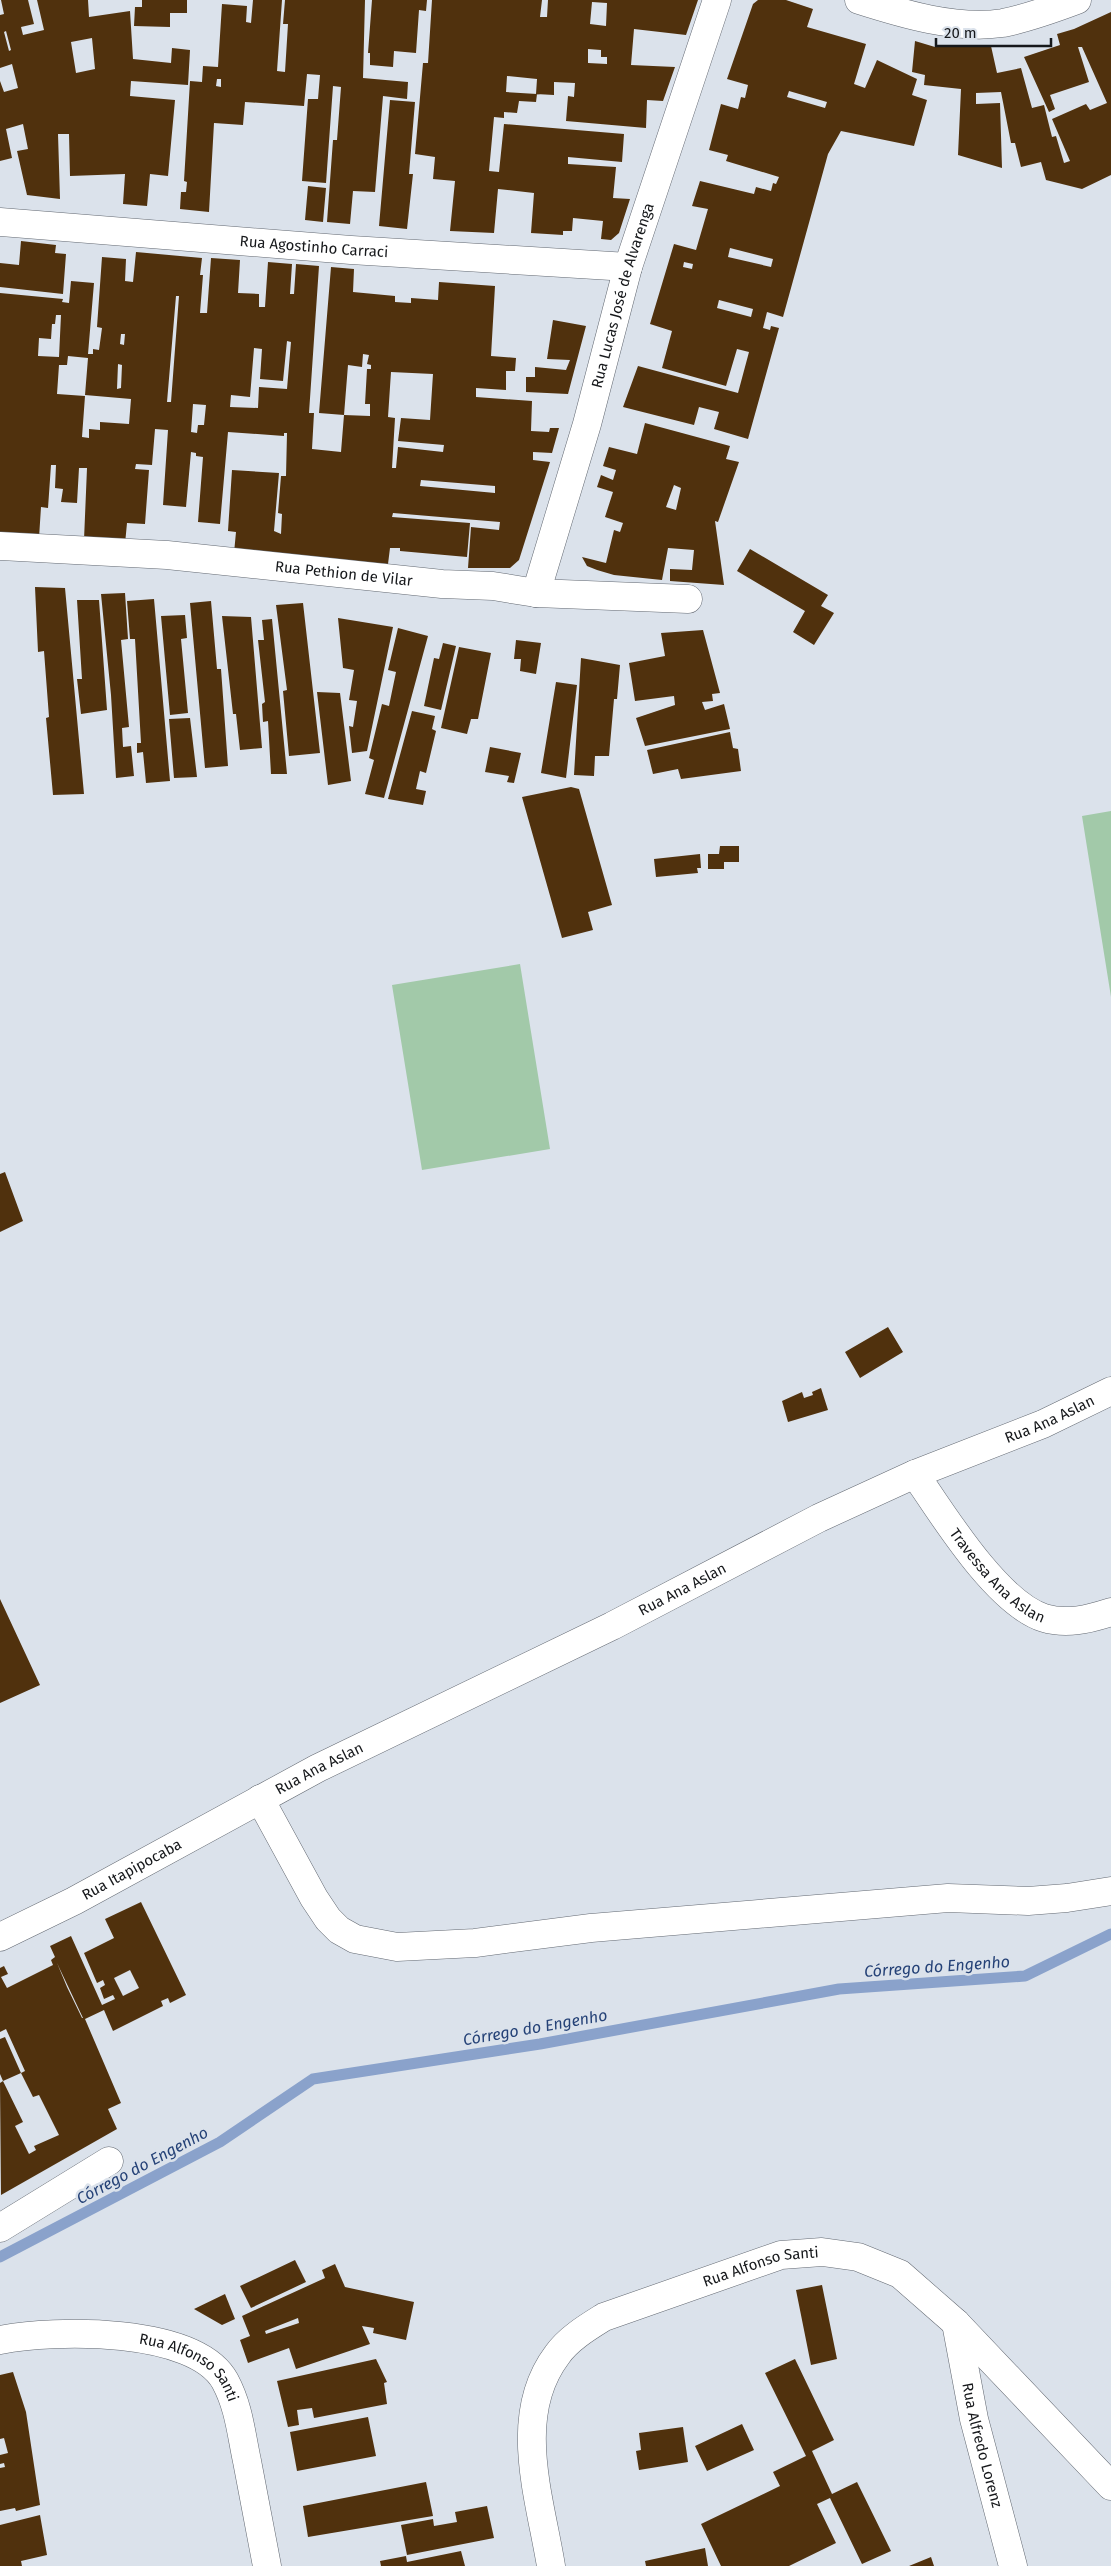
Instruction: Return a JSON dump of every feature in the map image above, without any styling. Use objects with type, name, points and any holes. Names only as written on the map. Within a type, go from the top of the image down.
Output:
[{"type":"street","name":"Rua Lucas José de Alvarenga","points":[[536,593],[587,424],[628,267],[717,0]]},
{"type":"street","points":[[859,0],[924,18],[960,24],[1002,23],[1076,0]]},
{"type":"street","name":"Rua Agostinho Carraci","points":[[0,222],[352,250],[628,267]]},
{"type":"street","name":"Rua Pethion de Vilar","points":[[0,546],[167,555],[442,584],[493,586],[536,593],[688,599]]},
{"type":"street","name":"Rua Ana Aslan","points":[[260,1799],[318,1768],[612,1626],[819,1518],[915,1474],[1043,1424],[1111,1391]]},
{"type":"street","name":"Travessa Ana Aslan","points":[[915,1474],[989,1575],[1008,1596],[1028,1612],[1045,1618],[1064,1621],[1086,1620],[1111,1612]]},
{"type":"street","points":[[260,1799],[314,1898],[328,1919],[339,1930],[355,1939],[397,1947],[475,1943],[591,1928],[948,1898],[1028,1901],[1067,1898],[1111,1891]]},
{"type":"street","name":"Rua Itapipocaba","points":[[0,1937],[74,1901],[260,1799]]},
{"type":"street","points":[[0,2228],[108,2161]]},
{"type":"street","name":"Rua Alfonso Santi","points":[[551,2566],[530,2444],[534,2410],[541,2383],[557,2354],[585,2329],[604,2317],[781,2255],[822,2252],[858,2256],[900,2274],[956,2322],[1111,2486]]},
{"type":"street","name":"Rua Alfredo Lorenz","points":[[956,2322],[974,2419],[1013,2566]]},
{"type":"street","name":"Rua Alfonso Santi","points":[[0,2340],[52,2333],[136,2336],[206,2359],[224,2379],[237,2407],[267,2566]]},
{"type":"green space","points":[[1111,811],[1111,997],[1082,816]]},
{"type":"green space","points":[[520,964],[550,1149],[422,1170],[392,985]]},
{"type":"building","points":[[1,0],[28,0],[34,24],[21,27],[23,35],[44,30],[37,0],[88,0],[89,17],[130,11],[133,59],[171,63],[172,48],[190,50],[188,85],[131,81],[130,96],[175,100],[168,176],[150,174],[147,206],[123,204],[125,174],[70,176],[69,134],[58,134],[60,199],[27,195],[17,151],[28,149],[23,124],[6,129],[12,158],[0,161],[0,81],[4,92],[18,88],[12,64],[0,68],[0,15],[4,14]],"holes":[[[6,31],[11,50],[9,51],[4,32]],[[92,38],[95,69],[76,73],[71,42]]]},
{"type":"building","points":[[142,0],[187,0],[187,13],[170,13],[170,27],[134,26],[135,7],[142,7]]},
{"type":"building","points":[[253,0],[282,0],[277,71],[285,72],[288,24],[283,24],[285,0],[365,0],[363,78],[408,82],[407,99],[383,96],[375,192],[353,191],[350,224],[327,222],[333,140],[337,140],[341,87],[333,86],[326,183],[302,181],[308,99],[318,99],[320,75],[307,74],[304,106],[245,102],[243,125],[214,123],[209,212],[180,209],[181,192],[186,192],[187,182],[184,181],[190,81],[202,82],[203,66],[218,67],[222,4],[247,6],[246,22],[251,23]],"holes":[[[217,79],[221,79],[221,87],[216,86]]]},
{"type":"building","points":[[372,0],[427,0],[426,11],[419,10],[416,53],[394,51],[393,67],[370,65],[370,53],[368,53]]},
{"type":"building","points":[[432,0],[542,0],[540,17],[547,17],[548,0],[698,0],[686,35],[634,29],[631,65],[675,67],[663,101],[647,100],[646,128],[566,121],[568,96],[574,97],[575,83],[554,82],[554,95],[537,94],[536,102],[519,101],[517,113],[504,112],[504,118],[494,117],[489,171],[499,172],[504,124],[624,134],[622,162],[568,157],[568,164],[616,167],[613,198],[630,199],[619,233],[611,240],[601,239],[603,221],[573,218],[572,231],[563,231],[563,235],[531,233],[534,193],[498,189],[494,233],[450,231],[455,181],[433,179],[435,157],[415,154],[423,63],[428,63]],"holes":[[[592,2],[607,3],[606,26],[590,24]],[[588,49],[601,50],[601,57],[607,57],[607,64],[588,63]],[[507,76],[537,79],[536,94],[506,92]]]},
{"type":"building","points":[[758,0],[786,0],[813,9],[807,27],[866,44],[854,84],[865,88],[877,60],[917,79],[912,95],[927,100],[914,146],[841,131],[828,154],[783,317],[767,312],[763,328],[770,330],[771,326],[779,328],[748,439],[714,429],[719,412],[699,407],[694,425],[623,407],[638,366],[738,393],[749,352],[737,349],[726,386],[662,368],[672,331],[650,324],[674,244],[696,250],[708,209],[692,206],[700,181],[754,194],[756,187],[771,191],[773,183],[776,184],[779,177],[726,161],[728,155],[709,150],[721,104],[738,109],[741,97],[745,98],[748,85],[727,79],[753,4]],"holes":[[[789,91],[827,102],[825,108],[787,97]],[[730,248],[773,259],[771,267],[728,257]],[[684,262],[693,264],[692,269],[683,267]],[[719,300],[753,309],[751,317],[717,308]]]},
{"type":"building","points":[[1111,12],[1111,175],[1082,189],[1046,180],[1041,162],[1021,167],[1015,143],[1011,143],[1001,92],[976,93],[976,104],[1000,103],[1002,168],[958,155],[961,89],[924,85],[925,75],[912,72],[915,41],[935,47],[991,46],[997,73],[1021,68],[1032,108],[1044,105],[1052,137],[1056,136],[1064,163],[1070,161],[1052,119],[1086,104],[1090,110],[1107,103],[1082,47],[1078,47],[1089,82],[1050,95],[1055,109],[1049,112],[1024,57],[1060,45],[1057,34],[1074,29]]},
{"type":"building","points":[[390,100],[415,102],[409,174],[413,174],[407,229],[379,226]]},
{"type":"building","points":[[308,186],[326,188],[323,222],[305,220]]},
{"type":"building","points":[[21,241],[56,245],[55,253],[66,254],[63,294],[0,287],[0,263],[19,265]]},
{"type":"building","points":[[136,252],[202,258],[200,275],[203,275],[200,313],[207,313],[211,258],[240,260],[238,293],[259,294],[259,307],[265,307],[268,262],[292,264],[290,294],[294,294],[296,264],[319,266],[309,413],[314,413],[312,449],[341,452],[344,415],[319,413],[331,267],[354,269],[353,292],[395,296],[395,302],[411,303],[411,298],[438,300],[439,282],[495,286],[491,356],[516,358],[515,371],[506,371],[506,390],[476,388],[476,397],[532,401],[531,431],[549,432],[550,428],[559,428],[552,453],[533,452],[533,460],[550,462],[519,560],[510,568],[468,568],[471,527],[499,530],[500,522],[393,513],[392,517],[470,523],[467,557],[400,551],[400,548],[390,548],[388,564],[234,553],[236,532],[228,531],[232,470],[279,473],[274,531],[281,534],[282,514],[278,513],[281,476],[286,476],[287,433],[284,433],[284,436],[228,432],[220,524],[198,522],[203,457],[196,456],[196,453],[191,452],[186,507],[163,505],[168,430],[155,429],[152,465],[136,464],[135,469],[149,470],[145,524],[127,523],[125,544],[84,540],[87,468],[79,468],[77,503],[61,502],[63,489],[55,488],[56,465],[51,465],[48,508],[41,507],[39,538],[0,536],[0,293],[63,299],[62,302],[69,303],[71,281],[94,283],[88,354],[93,354],[93,349],[99,350],[102,328],[97,327],[102,257],[126,259],[125,281],[133,282]],"holes":[[[176,296],[179,296],[171,402],[167,402]],[[56,315],[61,315],[59,357],[38,356],[39,338],[51,339],[52,324],[55,324]],[[121,334],[125,334],[124,345],[120,344]],[[287,341],[291,342],[287,389],[259,387],[258,408],[230,407],[231,395],[250,397],[254,348],[262,349],[260,379],[283,381]],[[363,354],[369,355],[367,364],[371,365],[371,369],[367,369],[365,404],[370,404],[370,416],[344,415],[348,365],[362,367]],[[68,356],[88,358],[85,395],[131,399],[129,424],[100,422],[100,430],[89,429],[89,438],[82,437],[85,396],[57,394],[59,365],[67,365]],[[118,364],[122,365],[121,388],[117,389]],[[391,372],[433,374],[430,420],[401,418],[398,441],[444,445],[443,452],[398,447],[396,468],[392,468],[395,418],[388,417]],[[193,404],[206,405],[204,425],[198,425],[197,433],[191,432]],[[421,480],[495,486],[495,493],[420,486]]]},
{"type":"building","points":[[553,320],[586,326],[568,394],[526,392],[526,377],[535,377],[535,367],[566,370],[570,360],[547,359]]},
{"type":"building","points":[[645,423],[730,446],[726,459],[739,462],[718,522],[715,521],[724,585],[670,581],[670,569],[692,570],[694,550],[668,548],[662,580],[614,575],[587,566],[582,557],[606,563],[614,530],[620,532],[623,523],[605,517],[613,492],[597,487],[601,475],[613,480],[616,470],[603,466],[609,447],[637,454]],"holes":[[[674,485],[681,488],[676,510],[666,507]]]},
{"type":"building","points":[[750,549],[828,595],[821,606],[834,613],[814,645],[793,632],[805,611],[737,571]]},
{"type":"building","points":[[35,587],[65,588],[84,794],[53,795],[46,718],[49,717],[44,651],[38,652]]},
{"type":"building","points":[[125,593],[128,639],[121,640],[129,727],[122,728],[123,747],[131,746],[134,776],[116,778],[111,695],[101,594]]},
{"type":"building","points":[[154,599],[170,781],[146,783],[143,752],[137,753],[137,743],[141,743],[135,639],[130,639],[127,601]]},
{"type":"building","points":[[77,600],[99,600],[107,710],[81,714],[77,679],[82,679]]},
{"type":"building","points":[[211,601],[217,669],[221,669],[228,766],[205,768],[190,603]]},
{"type":"building","points":[[303,603],[320,753],[289,756],[283,691],[287,690],[276,605]]},
{"type":"building","points":[[185,615],[187,638],[181,639],[188,713],[170,715],[161,616]]},
{"type":"building","points":[[222,616],[251,617],[262,748],[240,750],[236,714],[233,714]]},
{"type":"building","points":[[338,618],[393,627],[367,751],[352,753],[349,726],[353,727],[357,701],[349,700],[354,670],[343,668]]},
{"type":"building","points":[[272,619],[287,774],[271,774],[268,721],[263,722],[262,704],[265,702],[258,640],[264,640],[262,620]]},
{"type":"building","points":[[398,628],[428,636],[384,798],[365,794],[374,760],[369,758],[382,704],[389,706],[396,672],[388,670]]},
{"type":"building","points":[[703,630],[720,693],[712,694],[713,701],[702,702],[705,710],[724,704],[730,729],[645,746],[636,718],[675,705],[674,696],[635,701],[629,663],[665,656],[661,633]]},
{"type":"building","points":[[516,640],[541,643],[536,674],[520,671],[521,659],[514,659]]},
{"type":"building","points":[[443,643],[456,646],[441,710],[424,706],[434,658],[439,659]]},
{"type":"building","points":[[459,647],[491,653],[478,719],[471,719],[467,734],[441,728]]},
{"type":"building","points":[[581,658],[620,665],[617,699],[614,699],[609,756],[595,756],[594,776],[574,775]]},
{"type":"building","points":[[556,682],[577,685],[566,778],[541,773]]},
{"type":"building","points":[[317,692],[340,693],[351,781],[328,785]]},
{"type":"building","points":[[412,711],[435,716],[432,729],[436,731],[426,773],[420,771],[416,789],[426,791],[423,805],[388,799]]},
{"type":"building","points":[[190,718],[197,777],[174,778],[169,719]]},
{"type":"building","points":[[730,732],[733,748],[738,749],[741,771],[681,779],[678,769],[653,774],[647,750]]},
{"type":"building","points":[[490,747],[521,753],[514,783],[507,782],[509,776],[485,772]]},
{"type":"building","points":[[571,787],[579,789],[612,905],[588,912],[593,930],[562,938],[522,797]]},
{"type":"building","points":[[720,846],[739,846],[739,862],[724,862],[724,869],[708,869],[708,854],[719,854]]},
{"type":"building","points":[[700,854],[701,868],[697,868],[698,873],[656,877],[654,859]]},
{"type":"building","points":[[5,1172],[23,1221],[0,1232],[0,1174]]},
{"type":"building","points":[[888,1327],[903,1352],[860,1378],[845,1352]]},
{"type":"building","points":[[821,1388],[828,1410],[788,1422],[782,1401],[802,1392],[804,1398],[813,1395],[812,1392]]},
{"type":"building","points":[[0,1599],[40,1685],[0,1703]]},
{"type":"building","points":[[141,1902],[186,1995],[170,2003],[168,1998],[161,2001],[163,2006],[113,2031],[104,2010],[85,2019],[121,2103],[108,2109],[117,2129],[1,2195],[0,2083],[3,2081],[23,2122],[15,2126],[29,2154],[36,2150],[34,2146],[59,2135],[39,2095],[33,2097],[21,2073],[25,2071],[6,2029],[0,2032],[0,1968],[4,1966],[8,1974],[1,1977],[7,1988],[53,1965],[51,1960],[55,1957],[50,1946],[71,1936],[102,2005],[115,1999],[113,1995],[104,1999],[100,1988],[105,1985],[103,1980],[97,1983],[84,1953],[114,1938],[105,1919]],"holes":[[[57,1963],[83,2018],[67,1987]],[[130,1970],[139,1988],[123,1996],[114,1978]]]},
{"type":"building","points":[[5,2037],[21,2073],[3,2081],[0,2074],[0,2039]]},
{"type":"building","points":[[295,2260],[306,2282],[251,2308],[240,2286]]},
{"type":"building","points":[[335,2264],[345,2287],[414,2302],[406,2340],[373,2333],[374,2328],[362,2326],[370,2344],[296,2369],[289,2348],[248,2363],[240,2340],[250,2336],[242,2316],[325,2278],[322,2270]],"holes":[[[298,2318],[299,2323],[266,2334],[265,2331]]]},
{"type":"building","points":[[822,2285],[837,2359],[811,2365],[796,2290]]},
{"type":"building","points":[[225,2294],[235,2319],[222,2325],[194,2309]]},
{"type":"building","points":[[376,2359],[387,2382],[384,2383],[387,2404],[314,2418],[312,2408],[297,2410],[299,2425],[288,2427],[277,2381]]},
{"type":"building","points":[[795,2359],[834,2440],[812,2451],[832,2494],[857,2482],[891,2551],[862,2564],[830,2498],[817,2504],[836,2543],[789,2566],[721,2566],[701,2524],[780,2486],[773,2472],[806,2456],[765,2373]]},
{"type":"building","points":[[13,2372],[26,2412],[40,2505],[16,2511],[15,2508],[0,2511],[0,2468],[5,2467],[4,2463],[0,2464],[0,2455],[8,2453],[4,2438],[0,2439],[0,2375]]},
{"type":"building","points":[[368,2417],[376,2456],[297,2471],[290,2432]]},
{"type":"building","points":[[742,2424],[754,2450],[707,2471],[695,2446]]},
{"type":"building","points":[[683,2427],[688,2462],[639,2470],[636,2451],[641,2450],[639,2433]]},
{"type":"building","points":[[426,2482],[433,2516],[308,2537],[303,2506]]},
{"type":"building","points":[[487,2506],[494,2538],[407,2555],[401,2525],[433,2519],[434,2526],[457,2522],[455,2512]]},
{"type":"building","points":[[40,2515],[47,2555],[21,2561],[22,2566],[0,2566],[0,2525]]},
{"type":"building","points":[[705,2548],[708,2566],[646,2566],[645,2561]]},
{"type":"building","points":[[461,2551],[465,2566],[381,2566],[380,2561],[406,2556],[407,2562]]},
{"type":"building","points":[[931,2557],[934,2566],[909,2566]]},
{"type":"waterway","name":"Córrego do Engenho","points":[[0,2257],[220,2142],[313,2079],[540,2044],[839,1989],[1025,1976],[1111,1934]]}]
